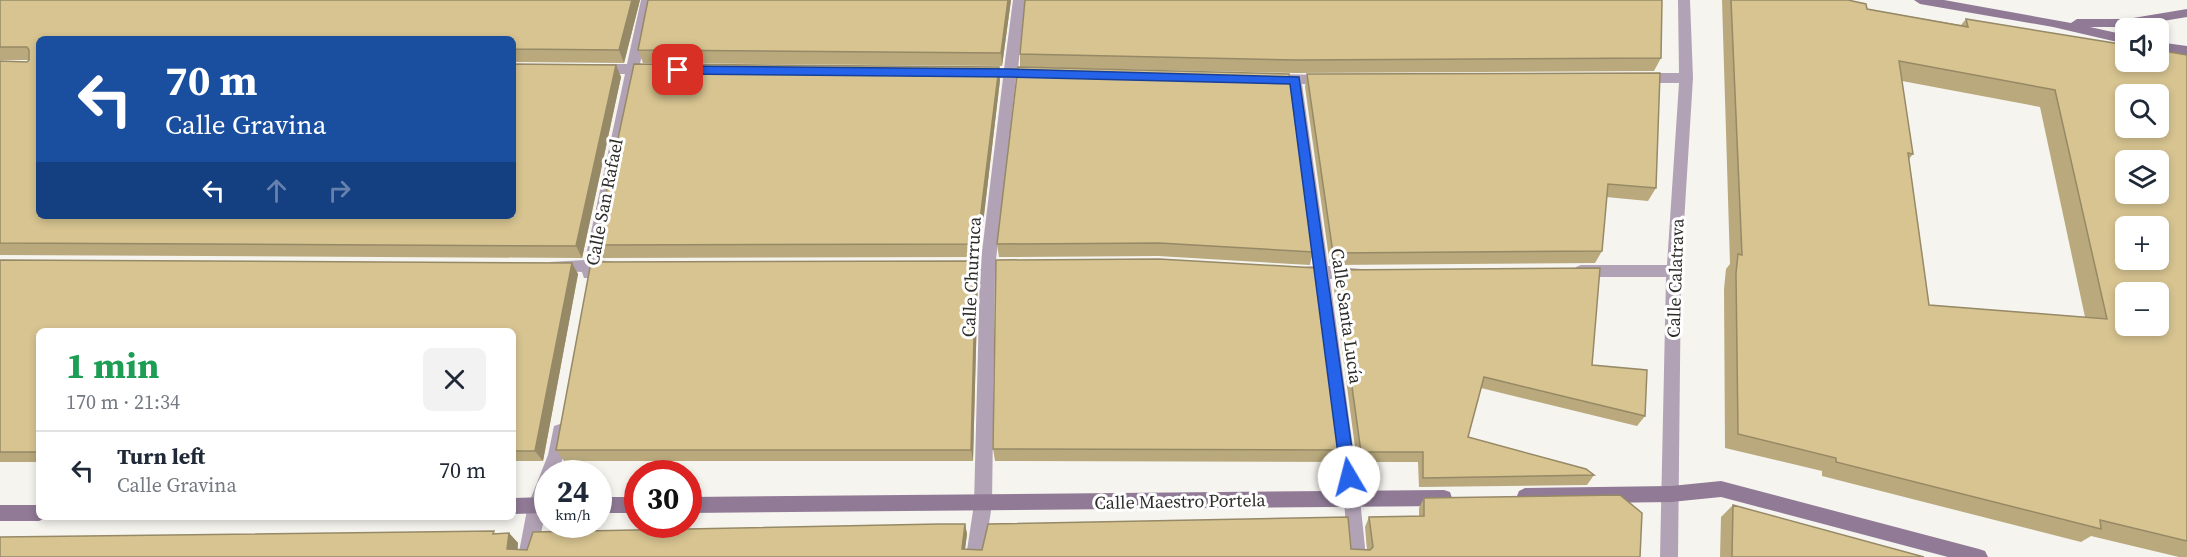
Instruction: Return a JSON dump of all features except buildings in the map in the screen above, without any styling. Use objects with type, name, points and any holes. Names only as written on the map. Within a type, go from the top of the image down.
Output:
[{"type":"street","name":"Calle San Rafael","points":[[587,286],[647,0]]},
{"type":"street","name":"Calle Churruca","points":[[975,557],[983,504],[988,266],[1019,0]]},
{"type":"street","name":"Calle Calatrava","points":[[1670,557],[1674,271],[1686,78],[1684,0]]},
{"type":"street","points":[[1920,0],[2053,22],[2115,37]]},
{"type":"street","points":[[2053,22],[2127,23],[2187,13]]},
{"type":"street","points":[[2169,48],[2187,51]]},
{"type":"street","points":[[584,69],[666,70]]},
{"type":"street","points":[[962,73],[1046,74]]},
{"type":"street","points":[[1627,78],[1686,78]]},
{"type":"street","points":[[1260,79],[1343,80]]},
{"type":"street","name":"Calle Santa Lucía","points":[[1295,80],[1352,499],[1357,557]]},
{"type":"street","points":[[941,266],[1033,265]]},
{"type":"street","points":[[543,266],[625,266]]},
{"type":"street","points":[[1286,271],[1368,272]]},
{"type":"street","points":[[1568,271],[1674,271]]},
{"type":"street","points":[[554,460],[562,421]]},
{"type":"street","points":[[1506,497],[1671,494],[1721,489],[1978,557]]},
{"type":"street","name":"Calle Maestro Portela","points":[[702,505],[983,504],[1458,497]]},
{"type":"street","points":[[516,506],[534,505]]},
{"type":"street","points":[[0,513],[36,513]]},
{"type":"street","points":[[527,557],[534,533]]},
{"type":"route","points":[[678,70],[1010,73],[1295,80],[1349,477]]}]
